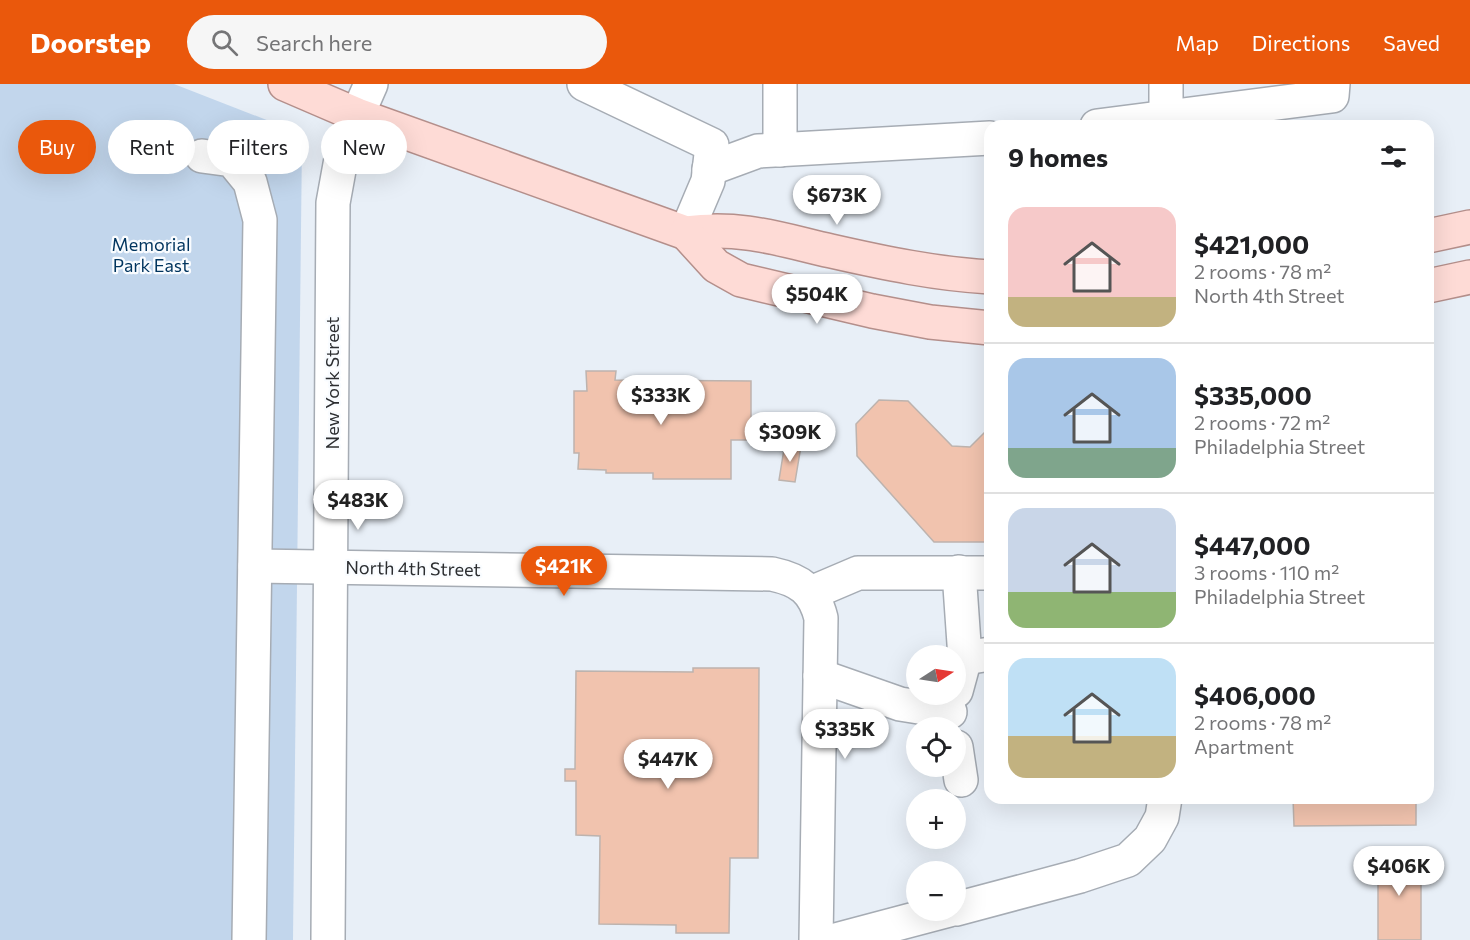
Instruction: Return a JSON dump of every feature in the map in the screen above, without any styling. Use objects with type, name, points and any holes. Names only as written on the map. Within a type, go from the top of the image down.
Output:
[{"type":"main road","points":[[285,84],[357,115],[686,233],[733,230],[881,262],[936,272],[984,276]]},
{"type":"main road","points":[[1434,235],[1470,227]]},
{"type":"main road","points":[[686,233],[716,266],[741,280],[872,311],[930,322],[984,327]]},
{"type":"main road","points":[[1434,285],[1470,277]]},
{"type":"street","name":"New York Street","points":[[328,940],[333,568],[333,203],[343,148],[371,84]]},
{"type":"street","points":[[584,84],[712,145],[708,182],[686,233]]},
{"type":"street","points":[[780,84],[780,150]]},
{"type":"street","points":[[1166,84],[1166,117]]},
{"type":"street","points":[[1143,120],[1166,117],[1266,94],[1332,96],[1333,84]]},
{"type":"street","points":[[709,169],[758,151],[984,138]]},
{"type":"street","points":[[202,156],[232,160],[250,182],[260,220],[249,940]]},
{"type":"street","name":"North 4th Street","points":[[255,566],[772,574],[802,583],[812,593]]},
{"type":"street","points":[[816,940],[820,676],[821,618],[812,593],[858,573],[975,572],[977,656],[953,706],[900,704],[820,676]]},
{"type":"street","points":[[966,906],[1080,876],[1128,860],[1150,839],[1162,817],[1164,804]]},
{"type":"street","points":[[836,940],[908,921]]},
{"type":"green space","name":"Memorial Park East","points":[[0,84],[174,84],[267,120],[207,120],[207,174],[302,174],[293,940],[0,940]]},
{"type":"building","points":[[586,371],[616,371],[615,380],[751,381],[751,440],[731,440],[731,479],[653,479],[653,473],[606,473],[606,470],[578,469],[579,453],[574,453],[574,391],[587,391]]},
{"type":"building","points":[[879,400],[908,401],[952,446],[970,447],[984,433],[984,542],[934,542],[857,456],[856,424]]},
{"type":"building","points":[[785,443],[801,446],[795,482],[779,480]]},
{"type":"building","points":[[693,668],[759,668],[758,858],[730,858],[729,933],[676,933],[676,925],[599,924],[600,836],[576,835],[576,781],[565,781],[565,769],[575,769],[576,671],[693,672]]},
{"type":"building","points":[[1293,804],[1416,804],[1416,825],[1294,826]]},
{"type":"building","points":[[1378,854],[1421,854],[1421,940],[1378,940]]}]
